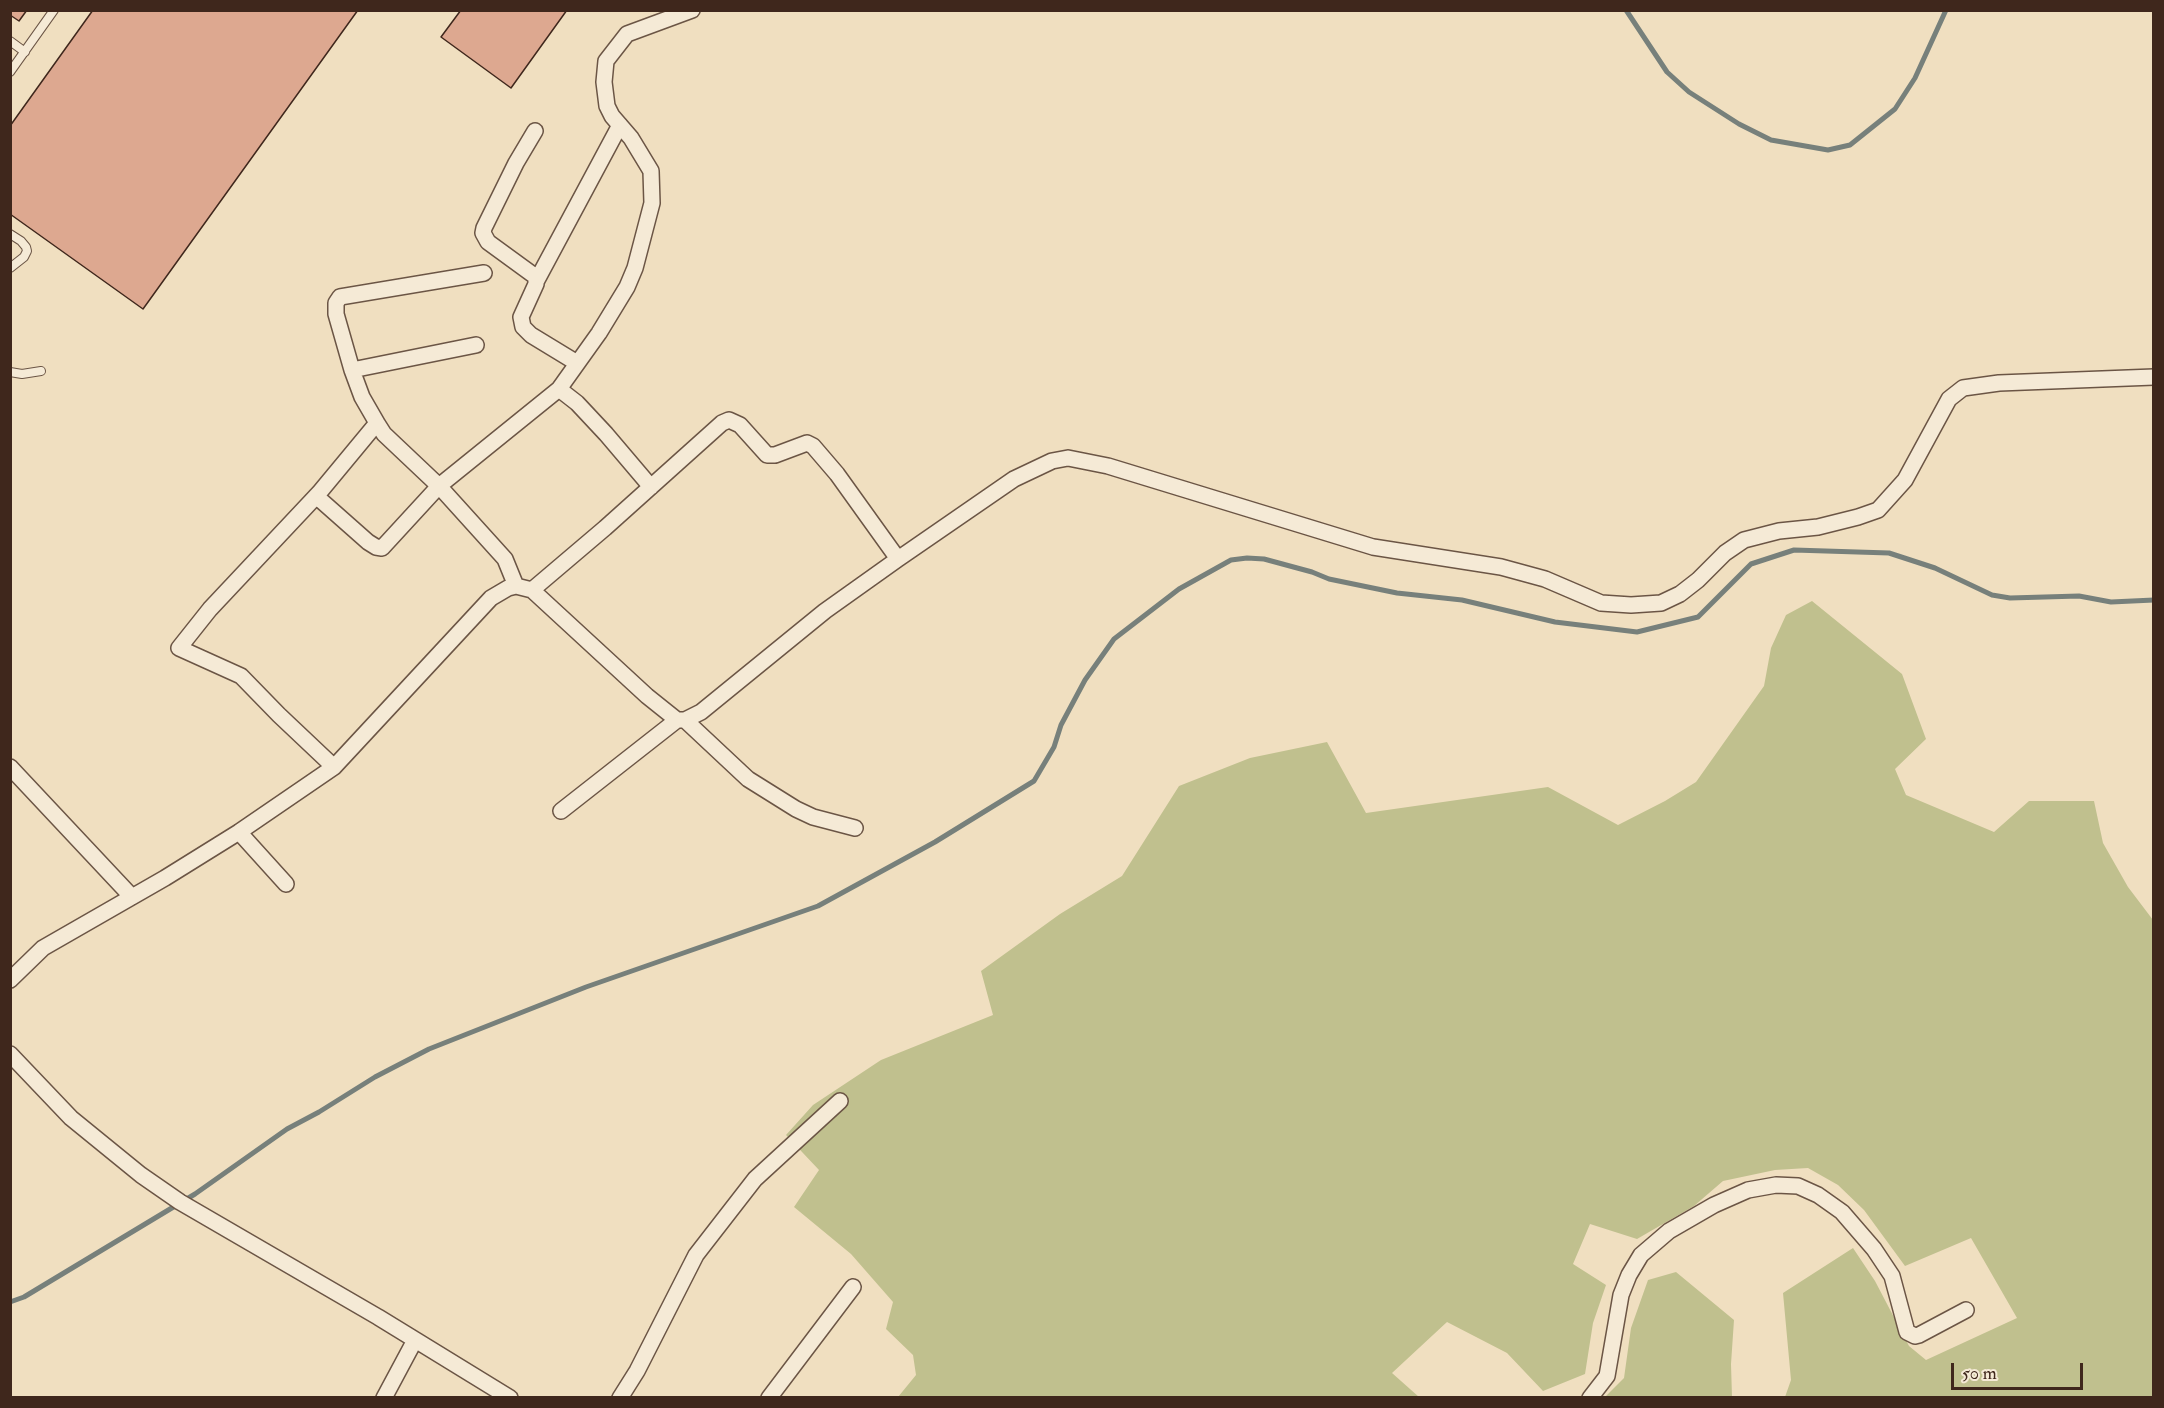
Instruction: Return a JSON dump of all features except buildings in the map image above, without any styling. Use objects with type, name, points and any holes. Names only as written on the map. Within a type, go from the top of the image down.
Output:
[{"type":"street","points":[[316,496],[368,542],[382,548],[439,486],[559,389],[599,333],[627,287],[635,268],[650,212],[651,171],[631,138],[612,117],[604,95],[606,61],[627,34],[692,10]]},
{"type":"street","points":[[578,363],[531,336],[523,327],[521,317],[537,280],[620,125]]},
{"type":"street","points":[[535,131],[516,163],[483,232],[488,242],[534,275],[537,280]]},
{"type":"street","points":[[484,273],[340,297],[336,303],[336,314],[352,370],[362,397],[376,423],[384,434],[439,486],[505,559],[516,586]]},
{"type":"street","points":[[352,370],[477,345]]},
{"type":"street","points":[[561,811],[681,720],[701,712],[825,611],[1014,479],[1052,461],[1068,458],[1108,466],[1373,547],[1502,567],[1534,576],[1601,603],[1631,605],[1661,603],[1680,594],[1725,553],[1744,540],[1779,531],[1828,524],[1878,510],[1905,480],[1948,399],[1963,388],[1999,383],[2154,377]]},
{"type":"street","points":[[559,389],[577,403],[651,487]]},
{"type":"street","points":[[532,590],[722,423],[729,420],[740,425],[766,455],[775,455],[807,443],[813,446],[837,474],[898,559]]},
{"type":"street","points":[[334,767],[241,676],[179,648],[210,609],[316,496],[376,423]]},
{"type":"street","points":[[10,980],[44,948],[239,832],[334,767],[491,598],[516,586],[532,590],[647,696],[681,720],[748,779],[813,817],[855,828]]},
{"type":"street","points":[[10,767],[132,897]]},
{"type":"street","points":[[239,832],[286,884]]},
{"type":"street","points":[[10,1054],[71,1118],[141,1175],[180,1202],[378,1317],[510,1398]]},
{"type":"street","points":[[621,1398],[696,1255],[756,1179],[840,1101]]},
{"type":"street","points":[[1590,1398],[1607,1376],[1621,1295],[1641,1255],[1669,1231],[1714,1205],[1748,1190],[1776,1185],[1798,1186],[1818,1195],[1842,1212],[1874,1249],[1892,1276],[1907,1332],[1915,1336],[1966,1310]]},
{"type":"street","points":[[769,1398],[853,1287]]},
{"type":"street","points":[[384,1398],[415,1340]]},
{"type":"lane","points":[[10,72],[54,10]]},
{"type":"lane","points":[[10,41],[25,52]]},
{"type":"lane","points":[[10,234],[21,241],[27,251],[24,257],[10,268]]},
{"type":"lane","points":[[10,372],[22,374],[41,371]]},
{"type":"green space","points":[[1812,601],[1902,674],[1926,739],[1895,769],[1906,795],[1994,832],[2029,801],[2094,801],[2103,843],[2128,887],[2153,920],[2153,1397],[1785,1397],[1791,1380],[1783,1293],[1853,1248],[1875,1281],[1909,1346],[1926,1360],[2017,1318],[1971,1238],[1905,1266],[1864,1210],[1838,1185],[1808,1168],[1775,1170],[1723,1181],[1694,1206],[1637,1239],[1590,1224],[1573,1264],[1606,1285],[1593,1323],[1585,1374],[1543,1391],[1507,1353],[1447,1322],[1392,1373],[1419,1397],[898,1397],[916,1375],[913,1355],[886,1329],[893,1302],[851,1254],[794,1207],[819,1170],[786,1135],[813,1105],[881,1060],[993,1015],[981,971],[1060,914],[1122,876],[1179,786],[1250,758],[1327,742],[1366,813],[1548,787],[1618,825],[1696,782],[1764,686],[1771,648],[1786,615]]},
{"type":"green space","points":[[1676,1272],[1734,1320],[1731,1364],[1732,1397],[1605,1397],[1624,1378],[1631,1328],[1648,1280]]},
{"type":"waterway","points":[[1626,10],[1667,72],[1689,92],[1739,124],[1771,140],[1828,150],[1850,145],[1895,109],[1915,78],[1946,10]]},
{"type":"waterway","points":[[10,1302],[24,1297],[195,1194],[287,1129],[375,1077],[429,1049],[586,987],[818,906],[935,842],[1034,781],[1054,747],[1061,725],[1085,680],[1114,639],[1179,589],[1231,560],[1264,559],[1329,579],[1397,593],[1462,600],[1555,622],[1637,632],[1698,617],[1751,564],[1794,550],[1889,553],[1935,568],[1992,595],[2010,598],[2079,596],[2111,602],[2154,600]]}]
